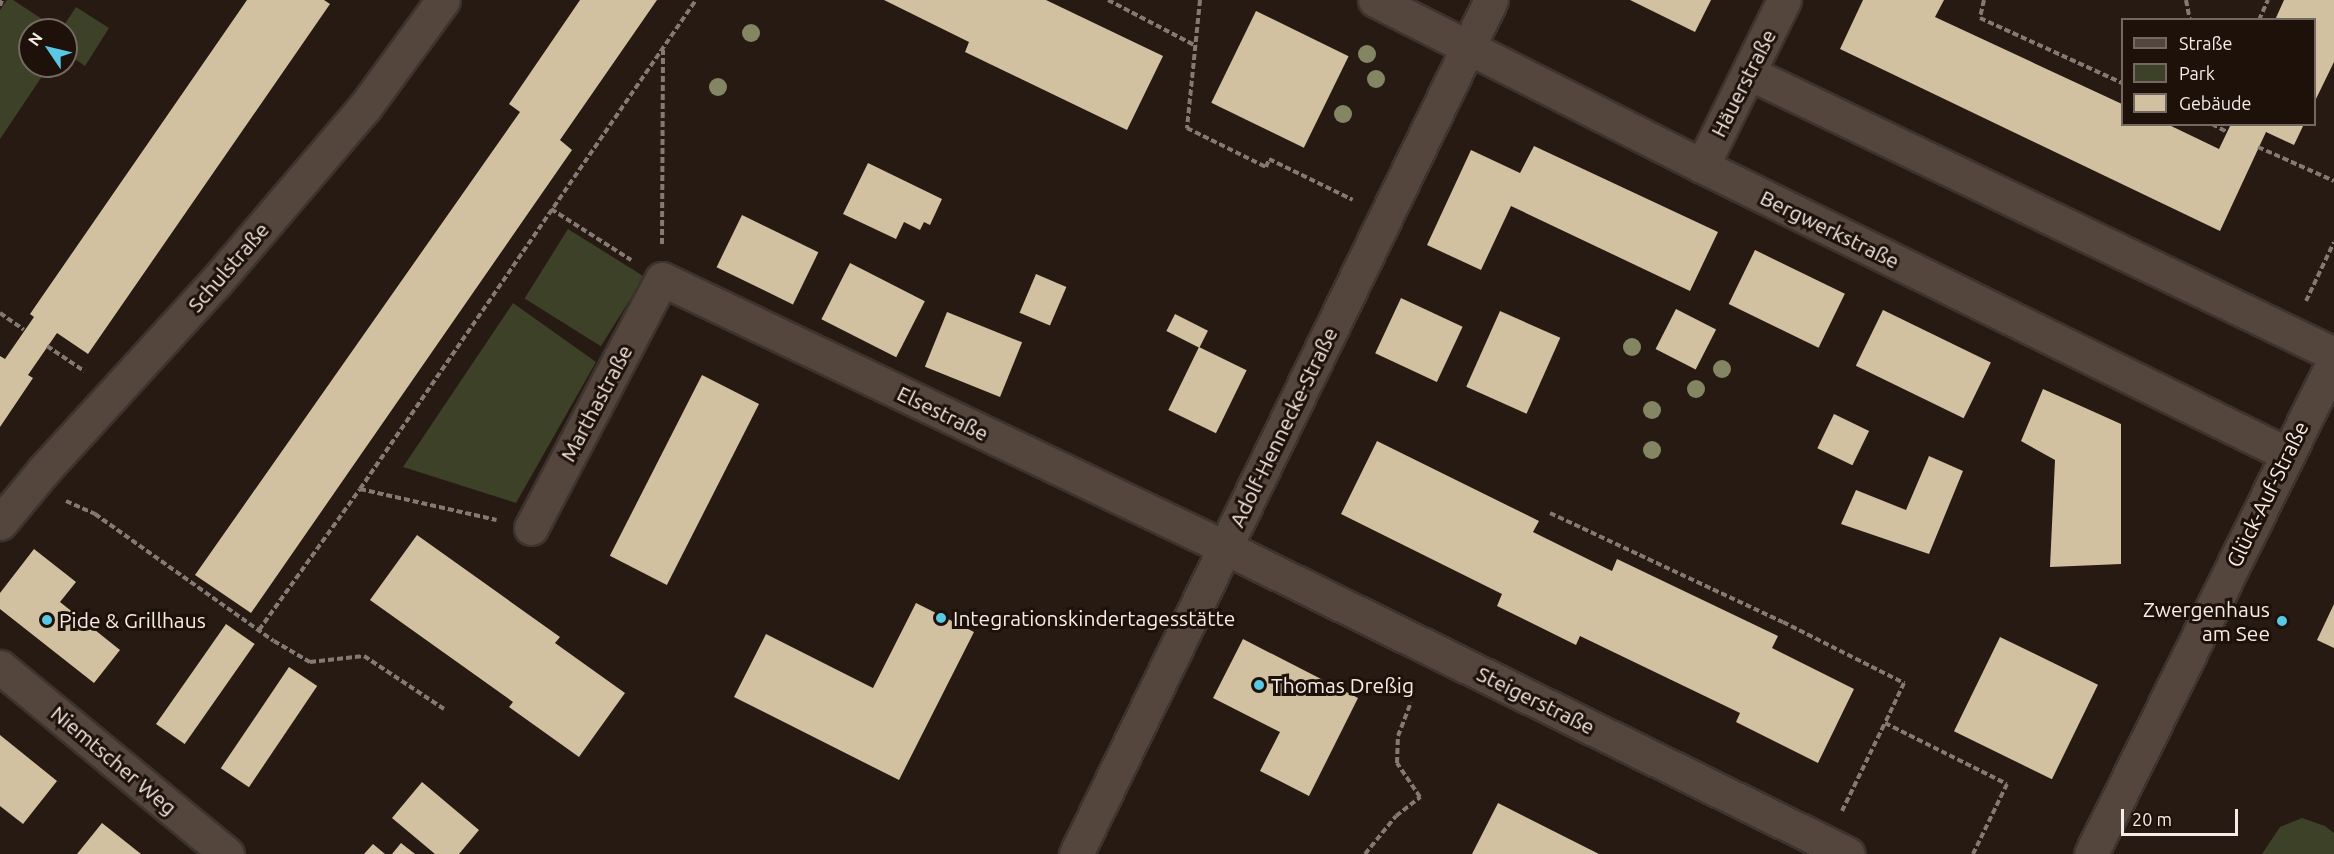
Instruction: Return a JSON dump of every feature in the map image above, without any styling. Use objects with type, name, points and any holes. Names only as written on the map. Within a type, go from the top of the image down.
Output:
[{"type":"street","name":"Schulstraße","points":[[0,523],[215,283],[364,106],[443,0]]},
{"type":"street","name":"Bergwerkstraße","points":[[1375,0],[1702,166],[2287,454]]},
{"type":"street","name":"Adolf-Hennecke-Straße","points":[[1076,854],[1491,0]]},
{"type":"street","name":"Häuerstraße","points":[[1702,166],[1784,0]]},
{"type":"street","points":[[1749,73],[2334,354]]},
{"type":"street","name":"Marthastraße","points":[[531,528],[662,279]]},
{"type":"street","name":"Elsestraße","points":[[662,279],[1224,547]]},
{"type":"street","name":"Glück-Auf-Straße","points":[[2091,854],[2334,361]]},
{"type":"street","name":"Steigerstraße","points":[[1224,547],[1837,849]]},
{"type":"street","name":"Niemtscher Weg","points":[[0,667],[227,854]]},
{"type":"path","points":[[0,6],[2,0]]},
{"type":"path","points":[[259,630],[360,489],[696,0]]},
{"type":"path","points":[[1108,0],[1196,46]]},
{"type":"path","points":[[1200,0],[1187,128],[1266,167],[1269,159],[1385,216]]},
{"type":"path","points":[[1984,0],[1980,18],[2121,83]]},
{"type":"path","points":[[2186,0],[2190,18]]},
{"type":"path","points":[[2260,18],[2268,0]]},
{"type":"path","points":[[662,279],[663,49]]},
{"type":"path","points":[[2216,126],[2227,132]]},
{"type":"path","points":[[2258,147],[2334,181]]},
{"type":"path","points":[[551,209],[662,279]]},
{"type":"path","points":[[2290,332],[2334,242]]},
{"type":"path","points":[[0,313],[24,330]]},
{"type":"path","points":[[47,346],[115,393]]},
{"type":"path","points":[[31,486],[94,514],[259,630],[310,662],[364,656],[444,709]]},
{"type":"path","points":[[360,489],[531,528]]},
{"type":"path","points":[[1550,513],[1783,622],[1904,683],[1885,723],[1837,849]]},
{"type":"path","points":[[1365,854],[1396,816],[1420,797],[1397,763],[1398,736],[1411,702]]},
{"type":"path","points":[[1885,723],[2007,784],[1972,854]]},
{"type":"green space","points":[[7,0],[13,0],[41,18],[18,18],[18,78],[41,78],[0,139],[0,10]]},
{"type":"green space","points":[[76,7],[109,28],[85,66],[78,61],[78,18],[69,18]]},
{"type":"green space","points":[[568,229],[644,277],[601,346],[525,299]]},
{"type":"green space","points":[[513,303],[596,362],[516,503],[403,467]]},
{"type":"green space","points":[[2302,818],[2325,826],[2334,833],[2334,854],[2262,854],[2280,827]]},
{"type":"building","points":[[247,0],[324,0],[330,4],[88,354],[57,333],[28,375],[33,378],[0,427],[0,356],[5,359],[34,317],[30,314]]},
{"type":"building","points":[[580,0],[657,0],[560,140],[572,150],[251,613],[195,575],[520,112],[509,104]]},
{"type":"building","points":[[884,0],[1046,0],[1163,56],[1127,130],[965,52],[969,42]]},
{"type":"building","points":[[1630,0],[1711,0],[1695,32]]},
{"type":"building","points":[[1863,0],[1944,0],[1935,17],[2121,104],[2121,126],[2171,126],[2219,149],[2230,126],[2303,126],[2294,145],[2266,132],[2220,231],[1840,49]]},
{"type":"building","points":[[2284,0],[2334,0],[2334,62],[2316,99],[2316,18],[2276,18]]},
{"type":"building","points":[[1256,11],[1349,56],[1304,148],[1211,103]]},
{"type":"building","points":[[1534,146],[1718,232],[1690,291],[1511,206],[1481,270],[1427,245],[1471,150],[1520,173]]},
{"type":"building","points":[[868,163],[942,199],[930,225],[924,222],[920,230],[904,222],[896,239],[843,214]]},
{"type":"building","points":[[742,215],[818,252],[793,304],[717,267]]},
{"type":"building","points":[[1755,250],[1845,294],[1819,348],[1729,304]]},
{"type":"building","points":[[850,263],[925,301],[896,357],[821,319]]},
{"type":"building","points":[[1036,274],[1066,287],[1050,326],[1020,313]]},
{"type":"building","points":[[1401,298],[1463,327],[1437,382],[1375,353]]},
{"type":"building","points":[[1676,309],[1716,329],[1696,370],[1656,349]]},
{"type":"building","points":[[1883,310],[1991,363],[1964,418],[1856,366]]},
{"type":"building","points":[[1500,311],[1560,338],[1527,414],[1466,387]]},
{"type":"building","points":[[947,312],[1022,342],[1000,397],[925,367]]},
{"type":"building","points":[[1175,314],[1208,331],[1199,348],[1166,331]]},
{"type":"building","points":[[1199,347],[1247,370],[1216,433],[1168,410]]},
{"type":"building","points":[[702,375],[759,404],[667,585],[610,556]]},
{"type":"building","points":[[2043,389],[2121,424],[2121,564],[2050,567],[2055,460],[2021,441]]},
{"type":"building","points":[[1834,414],[1869,431],[1852,465],[1817,448]]},
{"type":"building","points":[[1377,441],[1539,521],[1533,532],[1612,571],[1617,559],[1778,636],[1772,648],[1854,689],[1818,763],[1736,722],[1740,713],[1580,636],[1576,645],[1497,606],[1502,594],[1341,514]]},
{"type":"building","points":[[1929,456],[1963,471],[1929,554],[1841,524],[1856,490],[1906,510]]},
{"type":"building","points":[[417,535],[560,637],[555,643],[625,693],[579,757],[509,707],[513,702],[370,600]]},
{"type":"building","points":[[34,549],[76,582],[60,602],[120,650],[94,683],[0,609],[0,593]]},
{"type":"building","points":[[916,603],[974,632],[899,780],[734,697],[766,634],[873,688]]},
{"type":"building","points":[[2334,604],[2334,648],[2317,640]]},
{"type":"building","points":[[226,624],[255,644],[185,744],[156,724]]},
{"type":"building","points":[[2000,637],[2098,685],[2052,779],[1954,731]]},
{"type":"building","points":[[1243,639],[1358,698],[1309,796],[1260,771],[1280,732],[1213,698]]},
{"type":"building","points":[[289,667],[317,686],[249,787],[221,768]]},
{"type":"building","points":[[0,735],[57,781],[23,824],[0,806]]},
{"type":"building","points":[[422,782],[479,830],[459,854],[435,854],[392,818]]},
{"type":"building","points":[[1498,803],[1599,854],[1472,854]]},
{"type":"building","points":[[102,823],[141,854],[77,854]]},
{"type":"building","points":[[401,843],[415,854],[392,854]]},
{"type":"building","points":[[373,844],[385,854],[364,854]]},
{"type":"place","name":"Integrationskindertagesstätte","points":[[941,618]]},
{"type":"place","name":"Pide & Grillhaus","points":[[47,620]]},
{"type":"place","name":"Zwergenhaus am See","points":[[2282,621]]},
{"type":"place","name":"Thomas Dreßig","points":[[1259,685]]}]
